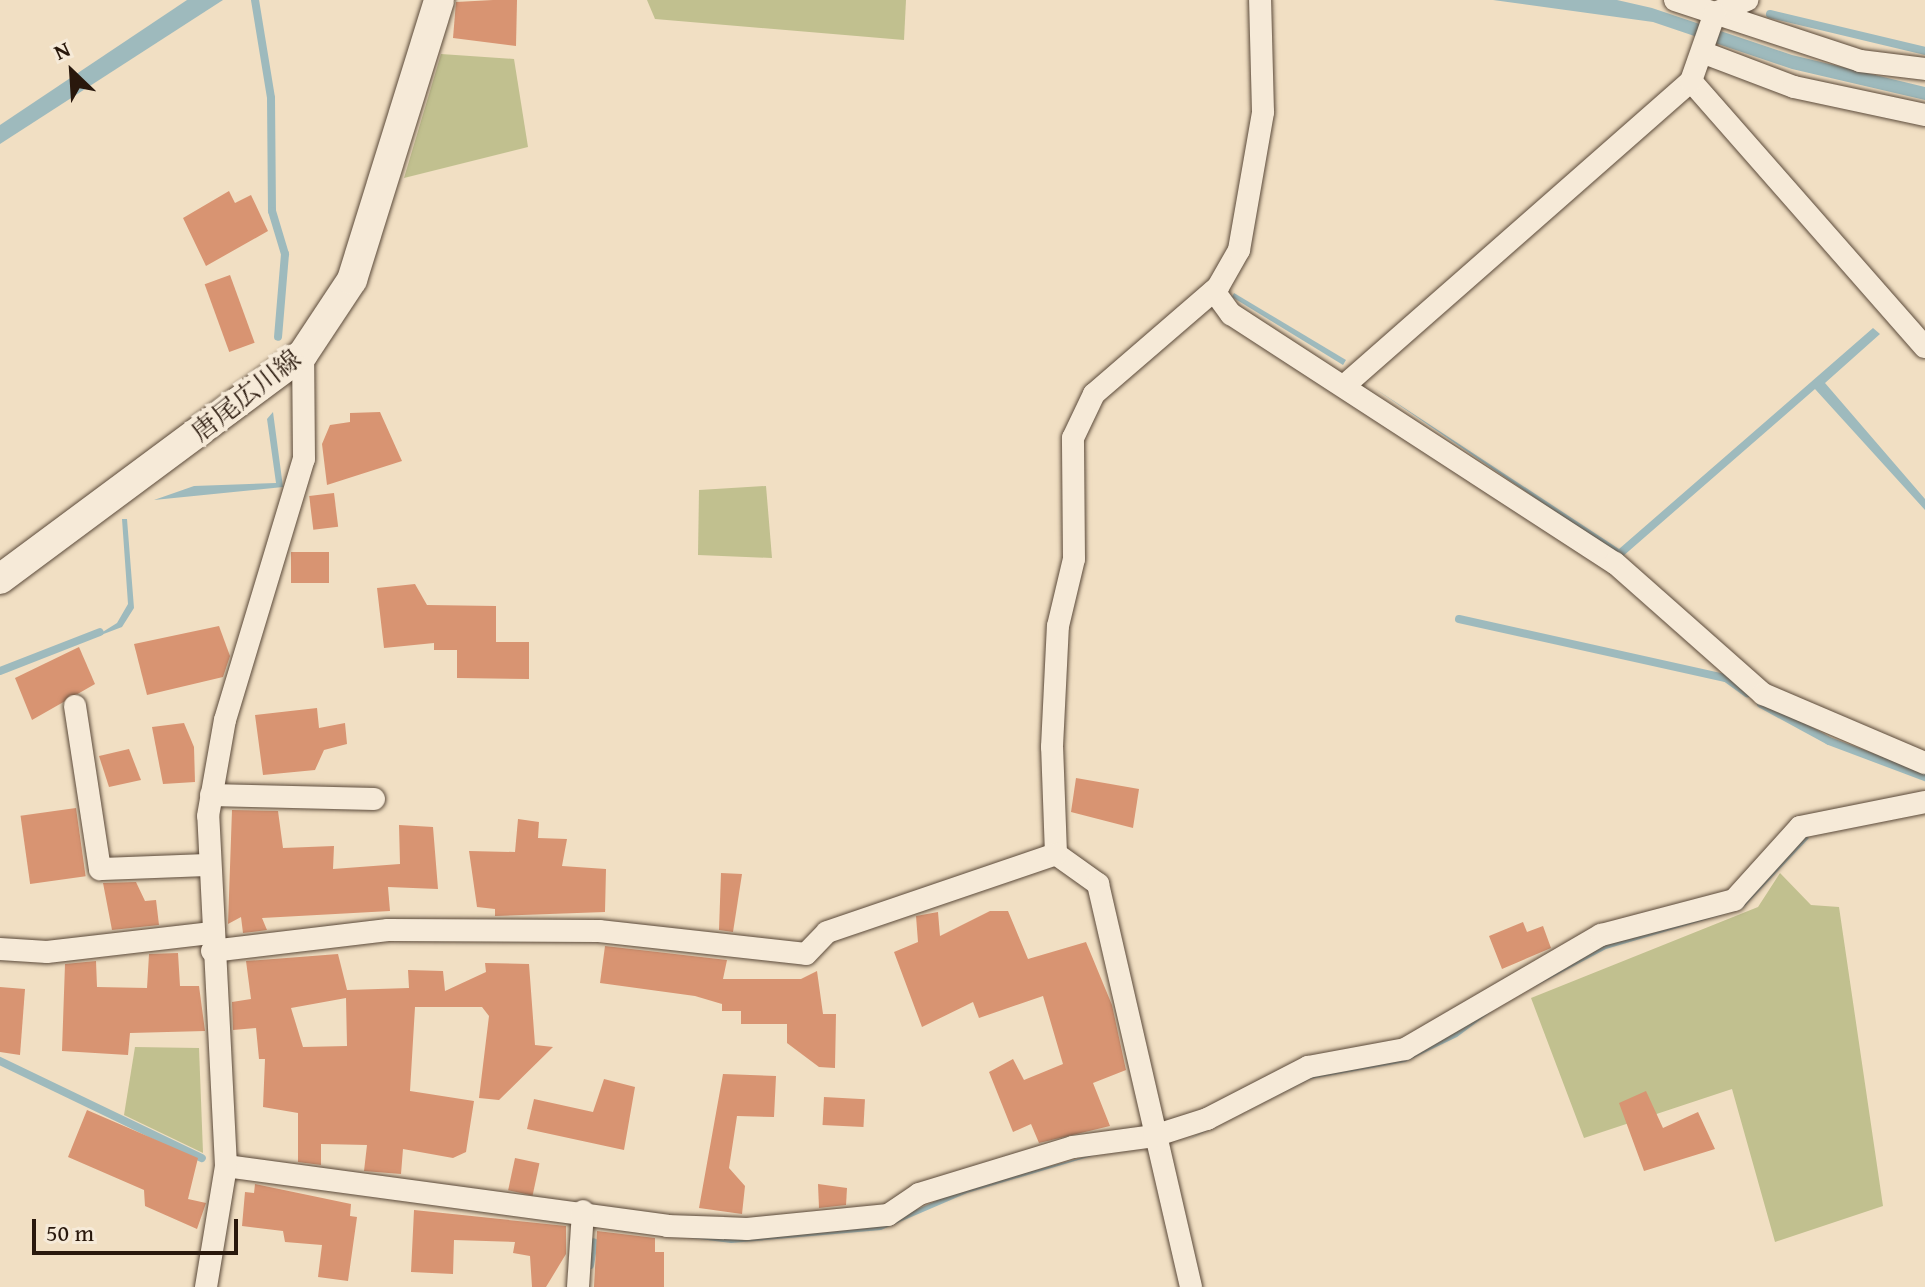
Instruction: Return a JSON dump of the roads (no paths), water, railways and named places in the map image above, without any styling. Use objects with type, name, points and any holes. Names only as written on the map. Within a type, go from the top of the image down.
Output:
[{"type":"main road","name":"唐尾広川線","points":[[0,579],[303,354],[352,280],[439,0]]},
{"type":"street","points":[[1056,854],[1052,747],[1058,626],[1074,559],[1073,438],[1094,394],[1214,291],[1239,250],[1249,208],[1263,112],[1260,0]]},
{"type":"street","points":[[1675,0],[1711,34],[1794,87],[1925,115]]},
{"type":"street","points":[[1345,385],[1691,81],[1711,34],[1748,0]]},
{"type":"street","points":[[1711,34],[1860,61],[1925,69]]},
{"type":"street","points":[[1691,81],[1925,347]]},
{"type":"street","points":[[1214,291],[1231,314],[1345,385],[1615,563],[1763,694],[1925,763]]},
{"type":"street","points":[[206,1287],[226,1166],[212,942],[209,865],[211,795],[225,720],[304,459],[303,354]]},
{"type":"street","points":[[75,706],[100,869],[209,865]]},
{"type":"street","points":[[211,795],[374,799]]},
{"type":"street","points":[[226,1166],[583,1211],[667,1226],[747,1229],[888,1215],[919,1194],[1059,1151],[1154,1136],[1207,1119],[1308,1067],[1405,1049],[1601,935],[1734,900],[1800,827],[1925,802]]},
{"type":"street","points":[[0,949],[47,952],[388,930],[599,931],[806,954],[827,932],[1056,854]]},
{"type":"street","points":[[1056,854],[1098,884],[1191,1287]]},
{"type":"street","points":[[578,1287],[583,1211]]},
{"type":"water","points":[[187,0],[223,0],[0,144],[0,125]]},
{"type":"water","points":[[1493,0],[1617,0],[1652,8],[1792,55],[1925,87],[1925,100],[1792,69],[1653,22]]},
{"type":"water","points":[[1234,293],[1346,360],[1343,365],[1232,297]]},
{"type":"water","points":[[1873,328],[1880,334],[1825,383],[1925,499],[1925,510],[1815,389],[1622,557],[1374,388],[1619,549]]},
{"type":"water","points":[[273,412],[283,487],[154,500],[194,486],[276,483],[267,419]]},
{"type":"water","points":[[122,519],[127,519],[134,608],[122,627],[93,638],[117,623],[128,604]]},
{"type":"water","points":[[1804,834],[1809,838],[1742,909],[1606,949],[1532,988],[1599,947],[1726,911]]},
{"type":"water","points":[[1516,993],[1457,1037],[1405,1062],[1310,1079],[1186,1141],[1308,1075],[1399,1059]]},
{"type":"water","points":[[1122,1147],[967,1193],[881,1230],[731,1243],[597,1226],[885,1224],[960,1190]]},
{"type":"waterway","points":[[255,0],[271,98],[272,211],[285,254],[278,337]]},
{"type":"waterway","points":[[1770,14],[1925,51]]},
{"type":"waterway","points":[[1459,619],[1726,678],[1747,693]]},
{"type":"waterway","points":[[0,671],[100,632]]},
{"type":"waterway","points":[[1761,704],[1829,741],[1925,777]]},
{"type":"waterway","points":[[0,1061],[202,1158]]},
{"type":"waterway","points":[[590,1265],[594,1242]]}]
